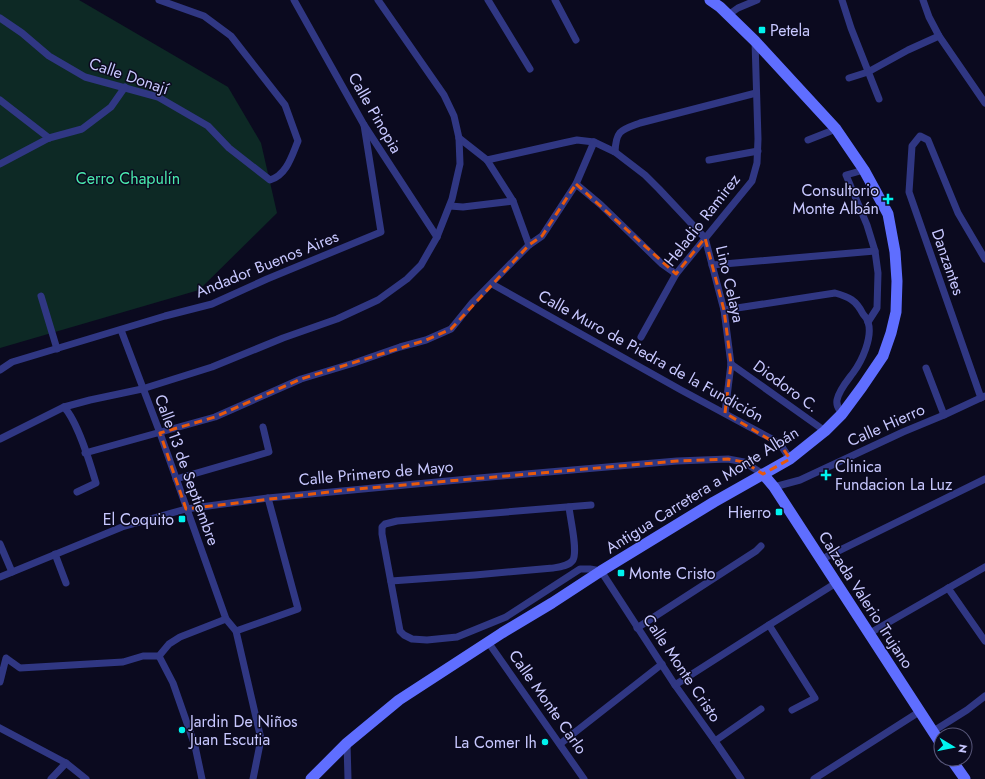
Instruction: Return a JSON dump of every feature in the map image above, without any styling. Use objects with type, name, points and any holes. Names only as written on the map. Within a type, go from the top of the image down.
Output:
[{"type":"street","name":"Calle Donají","points":[[0,18],[22,33],[49,56],[85,77],[158,97],[208,126],[229,148],[270,180],[277,178],[285,169],[298,140],[285,105],[232,36],[204,16],[159,0]]},
{"type":"street","name":"Calle Pinopia","points":[[294,0],[364,125],[437,237]]},
{"type":"street","points":[[0,439],[64,407],[142,389],[212,367],[283,338],[337,319],[378,300],[407,280],[421,265],[437,237],[450,206],[460,164],[459,138],[454,116],[444,95],[378,0]]},
{"type":"street","points":[[488,0],[530,69]]},
{"type":"street","points":[[555,0],[576,40]]},
{"type":"street","name":"Antigua Carretera a Monte Albán","points":[[311,779],[347,743],[399,700],[601,571],[790,459],[825,431],[842,414],[883,356],[896,312],[897,280],[895,252],[888,214],[864,170],[836,129],[755,41],[728,15],[719,3],[710,0]]},
{"type":"street","points":[[728,15],[738,8],[757,0]]},
{"type":"street","points":[[842,0],[851,28],[879,99]]},
{"type":"street","points":[[923,0],[939,36],[985,103]]},
{"type":"street","points":[[849,78],[868,72],[908,50],[939,36]]},
{"type":"street","name":"Heladio Ramirez","points":[[641,337],[676,274],[752,181],[757,164],[758,151],[755,41]]},
{"type":"street","points":[[0,164],[49,138],[82,129],[111,107],[125,87]]},
{"type":"street","points":[[615,152],[615,139],[619,133],[627,128],[640,123],[756,93]]},
{"type":"street","points":[[0,100],[49,138]]},
{"type":"street","name":"Andador Buenos Aires","points":[[0,370],[12,362],[212,304],[267,279],[380,232],[364,125]]},
{"type":"street","points":[[808,140],[836,129]]},
{"type":"street","name":"Danzantes","points":[[983,397],[909,192],[912,146],[920,136],[928,140],[958,213],[985,259]]},
{"type":"street","points":[[459,138],[487,160],[513,201],[529,245]]},
{"type":"street","points":[[85,453],[215,417],[301,379],[426,340],[451,329],[472,303],[529,245],[542,236],[576,184],[594,142],[577,140],[563,142],[487,160]]},
{"type":"street","name":"Lino Celaya","points":[[594,142],[615,152],[645,175],[705,238],[724,310],[731,364],[725,413]]},
{"type":"street","points":[[709,160],[758,151]]},
{"type":"street","points":[[369,158],[382,154]]},
{"type":"street","points":[[864,170],[846,175],[867,225],[878,273],[877,308],[868,322]]},
{"type":"street","points":[[576,184],[601,204],[662,264],[676,274]]},
{"type":"street","points":[[450,206],[463,207],[513,201]]},
{"type":"street","points":[[712,265],[874,252]]},
{"type":"street","name":"Calle Muro de Piedra de la Fundición","points":[[492,284],[661,379],[772,439],[782,447],[790,459]]},
{"type":"street","points":[[724,310],[835,293],[849,297],[860,307],[868,322],[869,338],[867,346],[855,371],[843,387],[837,399],[837,406],[842,414]]},
{"type":"street","points":[[41,296],[57,349]]},
{"type":"street","name":"Calle 13 de Septiembre","points":[[121,330],[142,389],[160,433],[226,619],[236,631]]},
{"type":"street","name":"Diodoro C.","points":[[731,364],[825,431]]},
{"type":"street","points":[[926,368],[944,416]]},
{"type":"street","name":"Calle Hierro","points":[[774,486],[800,480],[983,397]]},
{"type":"street","points":[[64,407],[78,432],[85,453],[89,459],[96,483],[77,492]]},
{"type":"street","points":[[176,479],[269,452],[263,427]]},
{"type":"street","name":"Calle Primero de Mayo","points":[[0,577],[122,527],[186,509],[268,498],[486,477],[678,461],[728,459],[744,462],[763,474]]},
{"type":"street","name":"Calzada Valerio Trujano","points":[[763,474],[774,486],[870,633],[932,732]]},
{"type":"street","points":[[822,560],[985,479]]},
{"type":"street","points":[[253,779],[261,739],[236,631],[298,609],[268,498]]},
{"type":"street","points":[[591,504],[397,521],[385,524],[382,527],[382,534],[400,631],[412,639],[427,640],[457,637],[506,617],[580,569],[590,568],[601,571]]},
{"type":"street","points":[[391,581],[490,574],[558,567],[569,563],[573,559],[575,550],[569,506]]},
{"type":"street","points":[[0,544],[12,572]]},
{"type":"street","points":[[637,628],[759,549]]},
{"type":"street","points":[[55,554],[66,583]]},
{"type":"street","points":[[870,633],[985,567]]},
{"type":"street","name":"Calle Monte Cristo","points":[[601,571],[675,685],[741,779]]},
{"type":"street","points":[[675,685],[836,583]]},
{"type":"street","points":[[948,588],[985,641]]},
{"type":"street","points":[[159,656],[169,644],[180,637],[226,619]]},
{"type":"street","points":[[769,625],[815,698],[792,710]]},
{"type":"street","name":"Calle Monte Carlo","points":[[488,642],[584,779]]},
{"type":"street","points":[[0,682],[6,658],[20,668],[123,662],[143,656],[159,656]]},
{"type":"street","points":[[159,656],[175,690],[195,746],[202,779]]},
{"type":"street","points":[[560,744],[662,664]]},
{"type":"street","points":[[932,732],[967,710],[985,696]]},
{"type":"street","points":[[715,740],[761,710]]},
{"type":"street","points":[[814,779],[919,712]]},
{"type":"street","points":[[0,728],[66,763],[86,779]]},
{"type":"street","points":[[347,743],[348,779]]},
{"type":"street","points":[[51,779],[66,763]]},
{"type":"street","points":[[957,767],[965,779]]},
{"type":"highlighted area","points":[[576,184],[676,274],[705,238],[724,310],[731,364],[725,413],[782,447],[790,459],[763,474],[744,462],[728,459],[677,461],[346,490],[186,509],[160,433],[215,417],[301,379],[426,340],[451,329],[529,245],[542,236]]},
{"type":"green space","name":"Cerro Chapulín","points":[[0,0],[79,0],[228,87],[261,143],[277,213],[199,290],[0,348]]},
{"type":"place","name":"Petela","points":[[762,30]]},
{"type":"place","name":"Consultorio Monte Albán","points":[[888,199]]},
{"type":"place","name":"Clinica Fundacion La Luz","points":[[826,475]]},
{"type":"place","name":"Hierro","points":[[779,512]]},
{"type":"place","name":"El Coquito","points":[[182,519]]},
{"type":"place","name":"Monte Cristo","points":[[621,573]]},
{"type":"place","name":"Jardin De Niños Juan Escutia","points":[[182,730]]},
{"type":"place","name":"La Comer Ih","points":[[545,742]]}]
